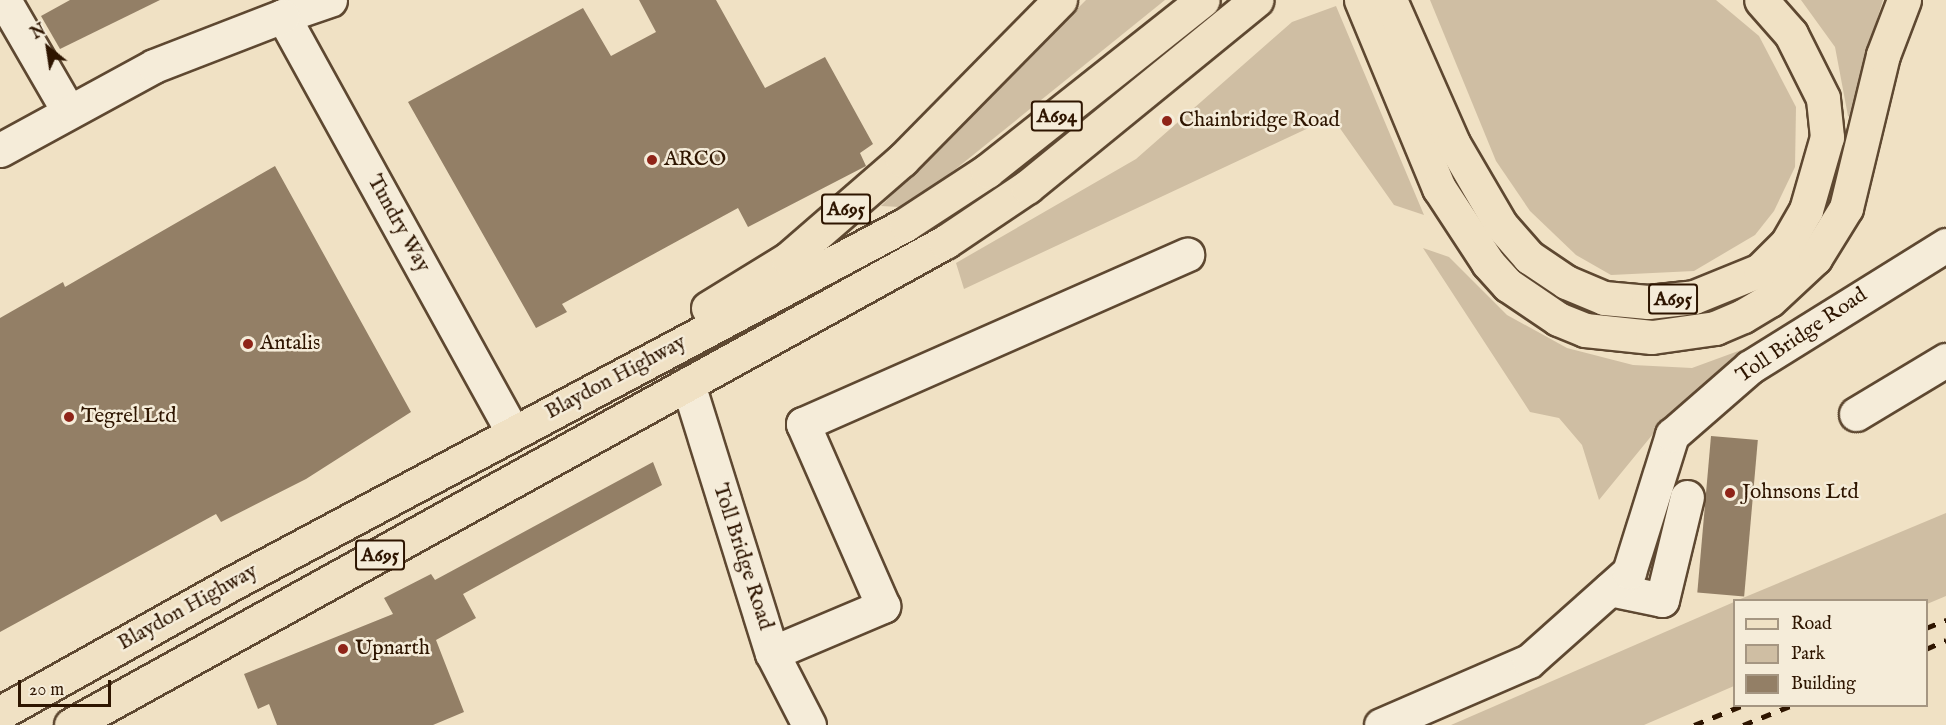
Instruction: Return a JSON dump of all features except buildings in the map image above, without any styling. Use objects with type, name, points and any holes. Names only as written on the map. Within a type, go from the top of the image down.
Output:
[{"type":"main road","name":"A695","points":[[604,383],[684,323],[788,259],[902,160],[1060,0]]},
{"type":"main road","name":"Blaydon Highway","points":[[0,713],[604,383],[794,286],[934,207],[1030,138],[1203,0]]},
{"type":"main road","name":"Blaydon Highway","points":[[71,725],[945,242],[1027,187],[1134,103],[1256,0]]},
{"type":"main road","points":[[1361,0],[1395,48],[1453,214],[1508,285],[1535,306],[1585,330],[1652,337],[1683,335],[1715,328],[1770,300],[1815,258],[1849,199],[1883,55],[1904,0]]},
{"type":"main road","name":"A695","points":[[1390,0],[1395,48],[1474,185],[1529,257],[1566,282],[1604,297],[1648,302],[1694,297],[1760,270],[1780,250],[1806,210],[1820,172],[1827,137],[1823,98],[1791,34],[1761,0]]},
{"type":"street","points":[[4,0],[69,112]]},
{"type":"street","points":[[0,150],[154,66],[330,0]]},
{"type":"street","name":"Tundry Way","points":[[283,16],[513,433]]},
{"type":"street","name":"Toll Bridge Road","points":[[1381,725],[1529,661],[1629,572],[1672,435],[1750,367],[1946,245]]},
{"type":"street","points":[[772,653],[883,606],[803,424],[1187,255]]},
{"type":"street","points":[[1856,414],[1946,360]]},
{"type":"street","name":"Toll Bridge Road","points":[[688,384],[772,653],[809,725]]},
{"type":"street","points":[[1611,589],[1662,600],[1687,497]]},
{"type":"green space","points":[[1086,0],[1165,0],[947,176],[900,207],[881,206]]},
{"type":"green space","points":[[1430,0],[1716,0],[1759,36],[1796,107],[1795,167],[1774,211],[1755,235],[1694,271],[1611,275],[1576,255],[1530,211],[1496,161]]},
{"type":"green space","points":[[1801,0],[1883,0],[1867,52],[1857,119],[1848,116],[1835,47]]},
{"type":"green space","points":[[1336,6],[1424,215],[1394,205],[1332,117],[964,289],[956,263],[1136,159],[1292,22]]},
{"type":"green space","points":[[1423,248],[1449,257],[1507,315],[1567,348],[1633,365],[1692,368],[1782,335],[1671,412],[1599,500],[1582,445],[1559,418],[1530,412]]},
{"type":"green space","points":[[1946,513],[1946,596],[1928,604],[1928,599],[1740,599]]},
{"type":"green space","points":[[1733,602],[1733,686],[1644,725],[1451,725]]},
{"type":"railway","points":[[1928,627],[1946,620]]},
{"type":"railway","points":[[1928,648],[1946,640]]},
{"type":"railway","points":[[1694,725],[1739,707]]},
{"type":"railway","points":[[1743,725],[1788,707]]},
{"type":"place","name":"Chainbridge Road","points":[[1167,121]]},
{"type":"place","name":"ARCO","points":[[652,160]]},
{"type":"place","name":"Antalis","points":[[248,344]]},
{"type":"place","name":"Tegrel Ltd","points":[[69,417]]},
{"type":"place","name":"Johnsons Ltd","points":[[1730,493]]},
{"type":"place","name":"Upnarth","points":[[343,649]]}]
